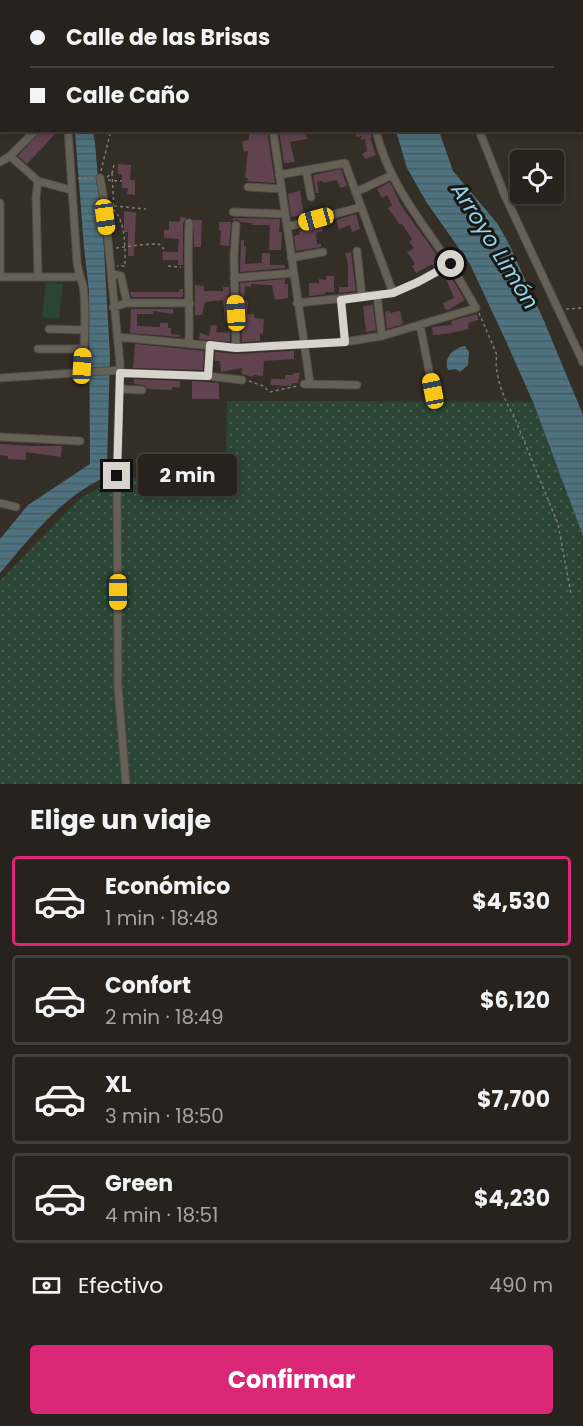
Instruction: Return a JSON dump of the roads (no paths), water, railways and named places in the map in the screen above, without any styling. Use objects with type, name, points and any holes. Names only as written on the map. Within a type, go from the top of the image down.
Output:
[{"type":"street","points":[[0,162],[10,156],[34,132]]},
{"type":"street","points":[[68,132],[79,277],[83,286],[83,372]]},
{"type":"street","points":[[273,132],[307,384],[357,385]]},
{"type":"street","points":[[117,337],[236,348],[345,342],[382,336],[476,308],[451,264],[420,221],[392,175],[379,145],[376,132]]},
{"type":"street","points":[[479,132],[505,196],[583,362]]},
{"type":"street","points":[[10,156],[38,181],[71,190]]},
{"type":"street","points":[[279,174],[345,163],[393,293]]},
{"type":"street","points":[[306,170],[311,197]]},
{"type":"street","points":[[356,192],[392,175]]},
{"type":"street","points":[[99,178],[110,250],[117,337],[119,389],[118,687],[126,784]]},
{"type":"street","points":[[38,181],[36,197],[38,276]]},
{"type":"street","points":[[248,187],[281,189]]},
{"type":"street","points":[[0,203],[0,277],[79,277]]},
{"type":"street","points":[[287,227],[361,207]]},
{"type":"street","points":[[233,212],[284,214]]},
{"type":"street","points":[[189,223],[189,344]]},
{"type":"street","points":[[236,225],[234,278],[236,348]]},
{"type":"street","points":[[357,251],[362,297]]},
{"type":"street","points":[[291,258],[323,252]]},
{"type":"street","points":[[297,303],[393,293],[451,264]]},
{"type":"street","points":[[112,273],[121,276],[127,303]]},
{"type":"street","points":[[234,278],[293,273]]},
{"type":"street","points":[[377,295],[382,336]]},
{"type":"street","points":[[341,300],[345,342]]},
{"type":"street","points":[[113,307],[127,303],[190,303]]},
{"type":"street","points":[[420,325],[433,391]]},
{"type":"street","points":[[49,329],[84,330]]},
{"type":"street","points":[[208,376],[210,345]]},
{"type":"street","points":[[38,349],[83,349]]},
{"type":"street","points":[[0,378],[118,371],[242,380]]},
{"type":"street","points":[[157,375],[157,384]]},
{"type":"street","points":[[119,389],[142,390]]},
{"type":"street","points":[[0,437],[80,441]]},
{"type":"street","points":[[0,503],[16,507]]},
{"type":"water","points":[[75,132],[93,132],[104,250],[110,357],[107,464],[101,479],[58,509],[0,573],[0,539],[28,505],[90,464],[89,291]]},
{"type":"water","name":"Arroyo Limón","points":[[396,132],[439,132],[453,171],[497,223],[508,242],[583,415],[583,536],[533,402],[470,264],[427,203],[407,168]]},
{"type":"water","points":[[465,346],[469,352],[468,365],[460,372],[456,369],[448,370],[447,361],[450,354]]}]
